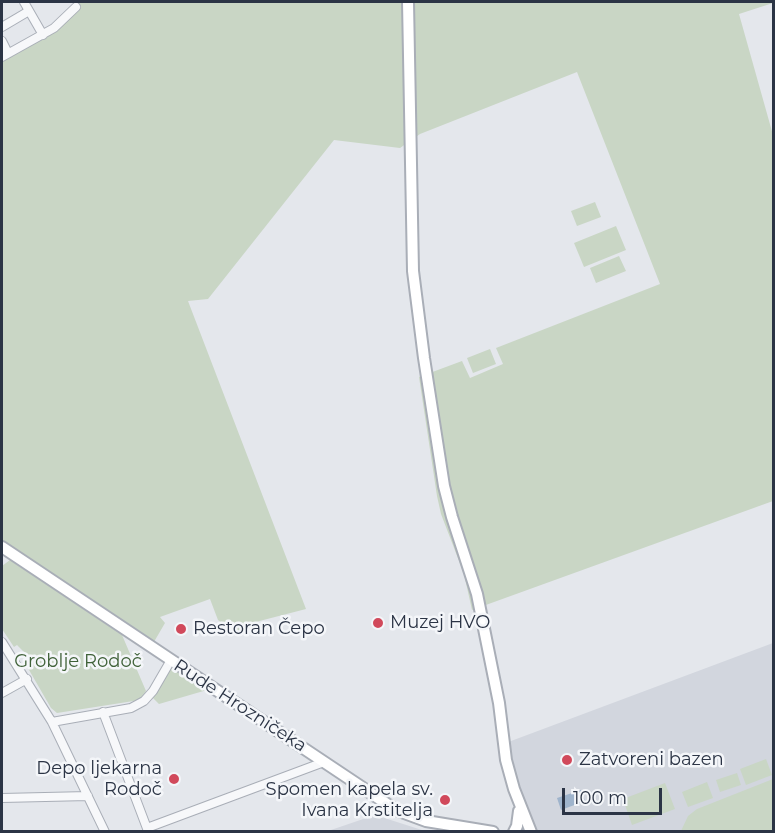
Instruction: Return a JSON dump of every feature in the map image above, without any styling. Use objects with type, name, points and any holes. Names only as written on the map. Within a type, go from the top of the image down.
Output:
[{"type":"street","points":[[24,2],[43,35]]},
{"type":"street","points":[[408,2],[413,271],[418,317],[444,486],[477,594],[499,703],[506,760],[527,829]]},
{"type":"street","points":[[2,41],[5,55],[54,28],[76,7]]},
{"type":"street","points":[[2,27],[29,11]]},
{"type":"street","name":"Rude Hrozničeka","points":[[2,547],[396,810],[409,816],[493,831]]},
{"type":"street","points":[[2,642],[52,722],[105,831]]},
{"type":"street","points":[[52,722],[131,708],[144,702],[171,660]]},
{"type":"street","points":[[2,693],[27,680]]},
{"type":"street","points":[[103,712],[148,830],[324,762]]},
{"type":"street","points":[[2,798],[88,796]]},
{"type":"street","points":[[514,831],[519,818],[519,804]]},
{"type":"shaded area","points":[[773,643],[773,831],[531,831],[503,744]]},
{"type":"shaded area","points":[[375,815],[425,831],[328,831]]},
{"type":"green space","points":[[74,2],[773,2],[739,14],[773,135],[773,501],[472,610],[464,574],[441,514],[419,377],[462,361],[470,378],[503,364],[496,348],[660,284],[577,72],[420,134],[400,148],[334,140],[208,299],[188,301],[306,609],[244,625],[237,636],[218,620],[210,599],[160,617],[165,623],[151,647],[2,547],[2,57],[43,35],[76,7]]},
{"type":"green space","points":[[595,202],[601,217],[577,226],[571,211]]},
{"type":"green space","points":[[616,226],[626,250],[584,267],[574,243]]},
{"type":"green space","points":[[619,256],[626,271],[596,283],[590,268]]},
{"type":"green space","points":[[490,349],[496,364],[473,373],[467,358]]},
{"type":"green space","name":"Groblje Rodoč","points":[[10,560],[122,635],[146,691],[140,700],[57,713],[51,708],[25,663],[29,657],[17,645],[14,647],[2,629],[2,566]]},
{"type":"green space","points":[[171,660],[208,685],[207,690],[159,704],[150,695]]},
{"type":"green space","points":[[766,759],[772,775],[746,785],[740,769]]},
{"type":"green space","points":[[737,773],[741,785],[720,792],[716,780]]},
{"type":"green space","points":[[773,779],[773,831],[681,831],[688,816],[697,809]]},
{"type":"green space","points":[[707,782],[713,798],[688,807],[682,792]]},
{"type":"green space","points":[[665,783],[675,809],[632,825],[623,799]]},
{"type":"water","points":[[581,790],[585,801],[561,810],[557,798]]},
{"type":"place","name":"Muzej HVO","points":[[378,623]]},
{"type":"place","name":"Restoran Čepo","points":[[181,629]]},
{"type":"place","name":"Zatvoreni bazen","points":[[567,760]]},
{"type":"place","name":"Depo ljekarna Rodoč","points":[[174,779]]},
{"type":"place","name":"Spomen kapela sv. Ivana Krstitelja","points":[[445,800]]}]
